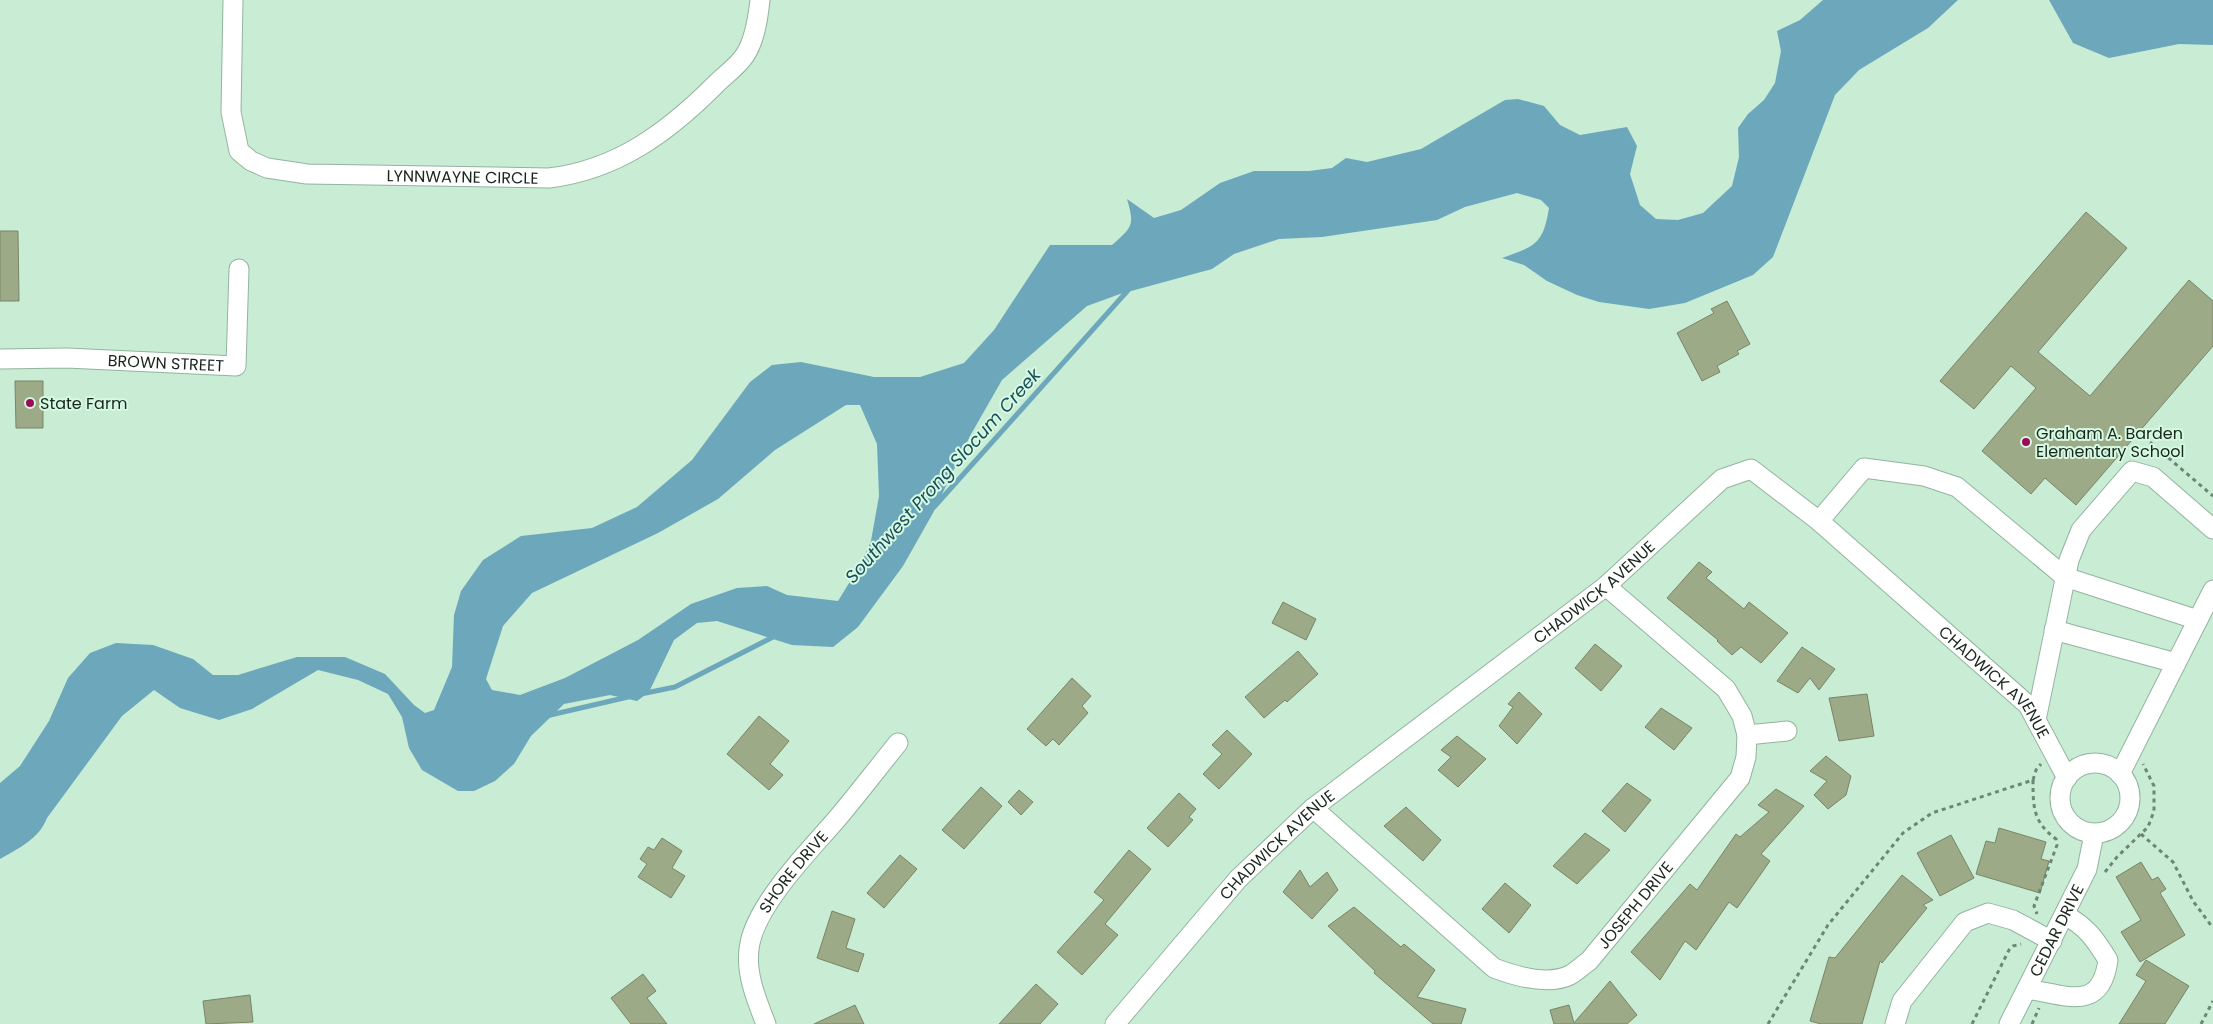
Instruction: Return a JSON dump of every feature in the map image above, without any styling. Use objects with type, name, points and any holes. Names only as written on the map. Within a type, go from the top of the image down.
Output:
[{"type":"street","name":"LYNNWAYNE CIRCLE","points":[[233,0],[231,112],[239,151],[251,161],[267,168],[307,174],[549,178],[592,170],[612,162],[664,131],[680,118],[745,55],[753,35],[760,0]]},
{"type":"street","name":"BROWN STREET","points":[[0,359],[67,358],[236,366],[239,269]]},
{"type":"street","points":[[1819,521],[1864,468],[1924,476],[1957,488],[2065,577],[2198,620]]},
{"type":"street","name":"CHADWICK AVENUE","points":[[1115,1024],[1238,879],[1313,808],[1606,586],[1722,479],[1751,469],[1819,521],[2028,705],[2067,778]]},
{"type":"street","points":[[2036,720],[2069,560],[2081,530],[2132,471],[2153,477],[2213,529]]},
{"type":"street","name":"JOSEPH DRIVE","points":[[1313,808],[1494,968],[1514,976],[1540,980],[1569,976],[1589,961],[1740,778],[1746,757],[1747,735],[1742,716],[1726,689],[1606,586]]},
{"type":"street","points":[[2120,774],[2213,590]]},
{"type":"street","points":[[2054,630],[2176,663]]},
{"type":"street","points":[[1747,735],[1787,731]]},
{"type":"street","name":"SHORE DRIVE","points":[[766,1024],[758,1003],[748,959],[750,943],[761,915],[820,837],[898,744]]},
{"type":"street","points":[[2100,763],[2111,767],[2120,774],[2127,783],[2130,794],[2130,806],[2126,816],[2118,826],[2107,832],[2094,834],[2084,832],[2073,826],[2065,817],[2060,806],[2060,795],[2067,778],[2078,767],[2100,763]]},
{"type":"street","name":"CEDAR DRIVE","points":[[2009,1024],[2065,915],[2086,869],[2094,834]]},
{"type":"street","points":[[1895,1024],[1902,1001],[1965,922],[1988,913],[2013,920],[2052,941]]},
{"type":"street","points":[[2027,989],[2084,998],[2097,991],[2106,976],[2108,960],[2092,935],[2082,924],[2065,915]]},
{"type":"path","points":[[2144,437],[2213,496]]},
{"type":"path","points":[[2101,880],[2117,857],[2148,827],[2154,810],[2154,786],[2143,764],[2147,756]]},
{"type":"path","points":[[1768,1024],[1828,925],[1904,833],[1932,813],[2032,780],[2043,760]]},
{"type":"path","points":[[2140,834],[2173,862],[2193,901],[2213,928]]},
{"type":"path","points":[[2201,1024],[2213,1001]]},
{"type":"path","points":[[2032,1024],[2040,1004]]},
{"type":"water","points":[[1823,0],[1958,0],[1928,28],[1859,70],[1835,95],[1773,257],[1753,275],[1685,303],[1649,309],[1599,302],[1577,295],[1547,281],[1524,265],[1502,258],[1530,247],[1536,242],[1544,230],[1547,220],[1549,208],[1541,200],[1517,193],[1465,207],[1437,220],[1322,237],[1279,239],[1234,254],[1212,269],[1120,294],[1087,306],[1002,380],[970,436],[933,513],[903,566],[858,627],[833,647],[792,645],[717,621],[697,623],[674,640],[649,692],[637,701],[610,695],[564,704],[531,736],[514,764],[495,781],[474,791],[458,791],[422,770],[409,748],[402,717],[388,694],[358,680],[318,670],[252,709],[219,720],[180,708],[154,690],[122,716],[47,818],[39,832],[28,842],[0,859],[0,783],[20,766],[49,721],[68,678],[90,653],[116,643],[153,645],[193,659],[213,675],[238,675],[297,657],[345,657],[385,674],[414,705],[425,713],[434,710],[452,667],[454,615],[461,591],[483,560],[521,536],[592,528],[637,507],[692,460],[750,382],[772,365],[801,362],[874,377],[920,377],[964,363],[994,330],[1050,245],[1112,245],[1128,230],[1131,215],[1127,199],[1154,218],[1181,210],[1220,183],[1254,171],[1309,171],[1332,168],[1346,158],[1367,162],[1421,149],[1505,100],[1518,99],[1544,106],[1560,125],[1580,135],[1627,127],[1637,146],[1630,174],[1640,205],[1656,219],[1678,220],[1703,213],[1732,186],[1739,157],[1738,128],[1748,114],[1764,100],[1775,83],[1781,51],[1777,31],[1800,20]],"holes":[[[846,405],[860,405],[877,444],[879,496],[871,541],[862,562],[838,601],[787,595],[767,586],[737,588],[691,604],[638,640],[565,678],[520,695],[492,690],[486,679],[503,626],[532,593],[658,533],[718,499],[775,450]]]},
{"type":"water","points":[[2049,0],[2213,0],[2213,45],[2179,44],[2109,58],[2073,43]]},
{"type":"building","points":[[2086,212],[2127,248],[2038,352],[2090,396],[2189,280],[2213,301],[2213,346],[2076,505],[2045,478],[2031,494],[1982,451],[2036,388],[2011,366],[1974,409],[1940,381]]},
{"type":"building","points":[[0,231],[18,231],[19,301],[0,301]]},
{"type":"building","points":[[1727,301],[1750,344],[1737,351],[1739,354],[1717,366],[1720,372],[1702,381],[1677,333],[1714,313],[1711,309]]},
{"type":"building","points":[[15,381],[43,381],[43,428],[16,428]]},
{"type":"building","points":[[1699,562],[1712,572],[1706,578],[1744,609],[1749,602],[1788,633],[1761,663],[1741,647],[1732,655],[1718,640],[1667,598]]},
{"type":"building","points":[[1283,602],[1316,619],[1306,640],[1272,623]]},
{"type":"building","points":[[1595,644],[1622,666],[1601,691],[1575,668]]},
{"type":"building","points":[[1802,647],[1835,669],[1819,690],[1810,678],[1798,693],[1777,681]]},
{"type":"building","points":[[1298,651],[1318,674],[1287,702],[1285,700],[1264,718],[1245,697]]},
{"type":"building","points":[[1072,678],[1091,696],[1082,706],[1088,713],[1059,745],[1053,739],[1046,746],[1027,729]]},
{"type":"building","points":[[1519,692],[1542,714],[1517,744],[1499,726],[1513,707],[1508,704]]},
{"type":"building","points":[[1867,694],[1874,736],[1839,741],[1829,698]]},
{"type":"building","points":[[1661,708],[1692,728],[1674,750],[1645,727]]},
{"type":"building","points":[[759,716],[789,741],[770,764],[783,775],[769,790],[727,754]]},
{"type":"building","points":[[1227,730],[1252,754],[1219,789],[1203,774],[1222,754],[1212,745]]},
{"type":"building","points":[[1457,736],[1486,759],[1458,787],[1438,770],[1451,757],[1441,750]]},
{"type":"building","points":[[1826,756],[1851,776],[1846,795],[1828,809],[1814,795],[1827,781],[1810,771]]},
{"type":"building","points":[[1627,783],[1651,800],[1625,832],[1602,811]]},
{"type":"building","points":[[981,787],[1002,806],[964,849],[942,830]]},
{"type":"building","points":[[1776,789],[1804,806],[1761,854],[1770,861],[1737,908],[1729,902],[1696,950],[1685,941],[1660,980],[1631,952],[1690,884],[1697,890],[1736,834],[1740,837],[1769,812],[1758,805]]},
{"type":"building","points":[[1019,790],[1033,802],[1021,815],[1008,802]]},
{"type":"building","points":[[1179,793],[1196,809],[1189,817],[1193,820],[1168,847],[1147,828]]},
{"type":"building","points":[[1406,807],[1441,840],[1423,861],[1384,826]]},
{"type":"building","points":[[1999,828],[2046,842],[2041,859],[2049,861],[2040,893],[1976,874],[1986,841],[1995,843]]},
{"type":"building","points":[[1585,833],[1610,850],[1577,884],[1553,866]]},
{"type":"building","points":[[1951,835],[1974,878],[1940,896],[1917,853]]},
{"type":"building","points":[[662,838],[682,851],[672,868],[685,876],[671,898],[638,877],[647,864],[640,859],[648,847],[654,850]]},
{"type":"building","points":[[1129,850],[1151,869],[1105,924],[1118,935],[1082,975],[1057,952],[1104,900],[1094,892]]},
{"type":"building","points":[[900,855],[917,869],[884,908],[867,893]]},
{"type":"building","points":[[2141,862],[2152,880],[2158,877],[2166,889],[2160,893],[2185,935],[2140,962],[2121,932],[2141,920],[2116,877]]},
{"type":"building","points":[[1300,870],[1310,887],[1327,872],[1338,890],[1312,919],[1283,892]]},
{"type":"building","points":[[1902,875],[1933,900],[1923,905],[1927,908],[1882,963],[1880,961],[1862,1024],[1821,1024],[1810,1021],[1829,957],[1835,958]]},
{"type":"building","points":[[1505,883],[1531,905],[1509,933],[1482,909]]},
{"type":"building","points":[[1354,907],[1401,947],[1404,944],[1435,970],[1417,997],[1466,1009],[1461,1024],[1433,1024],[1374,973],[1375,971],[1328,926]]},
{"type":"building","points":[[832,911],[855,919],[846,948],[864,954],[858,972],[817,958]]},
{"type":"building","points":[[2146,960],[2189,986],[2165,1024],[2119,1024],[2146,981],[2136,975]]},
{"type":"building","points":[[643,974],[656,991],[647,998],[667,1024],[631,1024],[611,998]]},
{"type":"building","points":[[1610,981],[1637,1015],[1627,1024],[1554,1024],[1550,1010],[1569,1005],[1574,1023]]},
{"type":"building","points":[[1036,984],[1058,1004],[1040,1024],[999,1024]]},
{"type":"building","points":[[250,995],[253,1022],[206,1024],[203,1001]]},
{"type":"building","points":[[855,1005],[864,1024],[814,1024]]},
{"type":"waterway","name":"Southwest Prong Slocum Creek","points":[[934,507],[1130,288]]},
{"type":"waterway","name":"Southwest Prong Slocum Creek","points":[[641,694],[675,687],[775,636]]},
{"type":"waterway","name":"Southwest Prong Slocum Creek","points":[[546,716],[628,697]]},
{"type":"place","name":"State Farm","points":[[30,403]]},
{"type":"place","name":"Graham A. Barden Elementary School","points":[[2026,442]]}]
